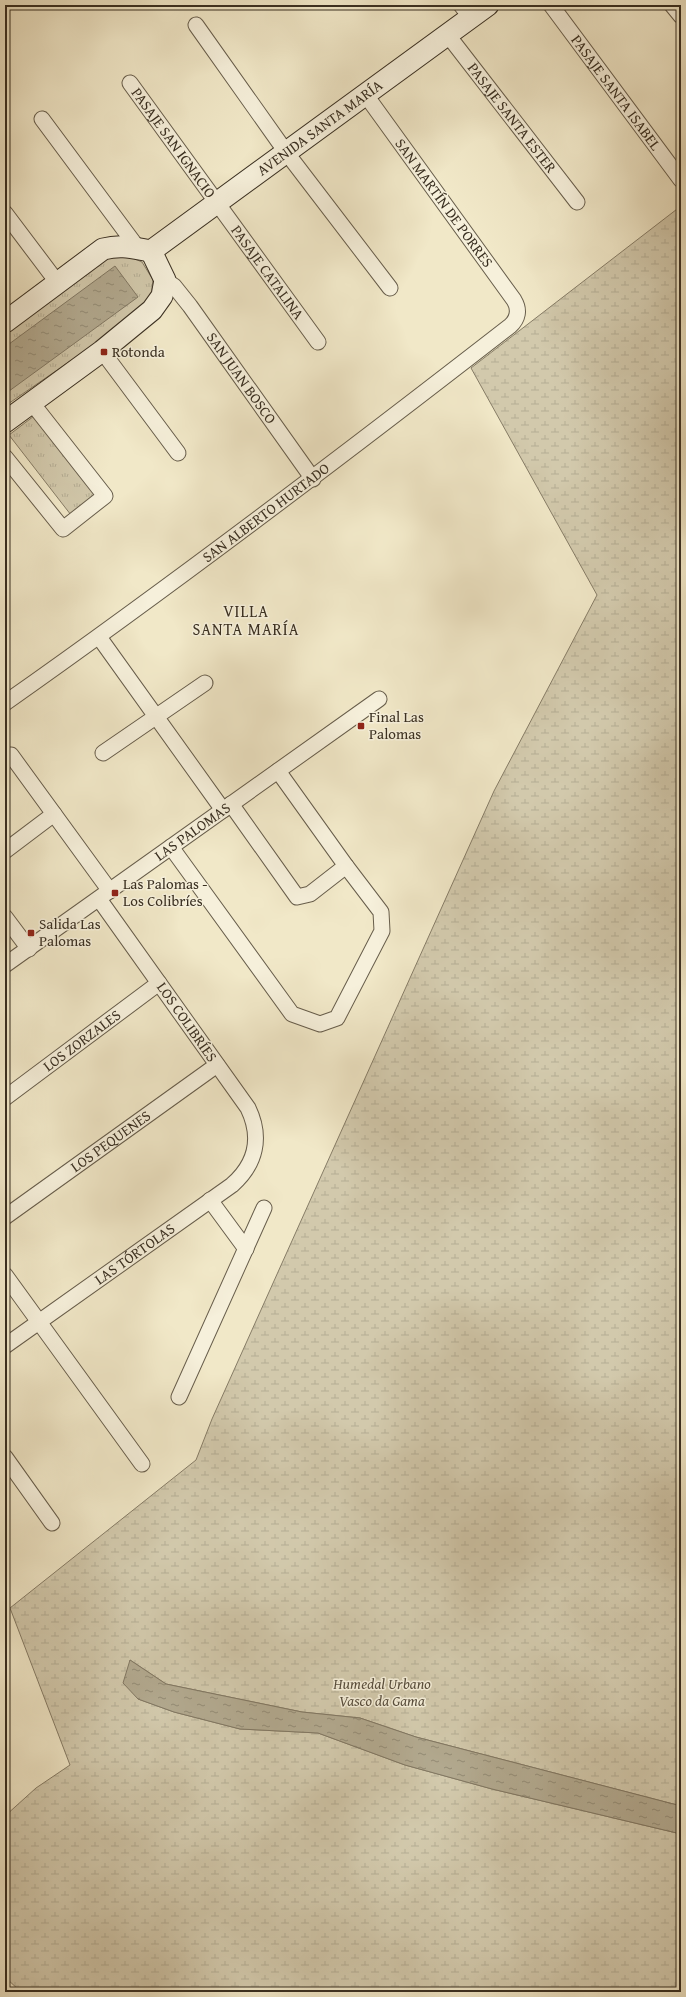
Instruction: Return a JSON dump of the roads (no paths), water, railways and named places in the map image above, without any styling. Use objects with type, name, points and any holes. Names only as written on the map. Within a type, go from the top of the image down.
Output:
[{"type":"street","name":"AVENIDA SANTA MARÍA","points":[[144,249],[217,202],[447,34],[461,12],[488,5]]},
{"type":"street","name":"PASAJE SANTA ISABEL","points":[[551,5],[676,162],[681,180]]},
{"type":"street","points":[[672,5],[681,16]]},
{"type":"street","points":[[196,25],[286,152],[390,288]]},
{"type":"street","name":"PASAJE SANTA ESTER","points":[[447,34],[577,202]]},
{"type":"street","name":"PASAJE SAN IGNACIO","points":[[130,83],[217,202]]},
{"type":"street","name":"SAN MARTÍN DE PORRES","points":[[365,94],[514,300],[518,313]]},
{"type":"street","points":[[5,422],[102,351],[152,310],[162,296],[165,280],[144,249],[42,119]]},
{"type":"street","name":"PASAJE CATALINA","points":[[217,202],[318,342]]},
{"type":"street","points":[[5,214],[57,282]]},
{"type":"street","points":[[5,322],[103,249],[114,246],[144,249]]},
{"type":"street","name":"SAN JUAN BOSCO","points":[[165,280],[174,286],[190,306],[313,479]]},
{"type":"street","name":"SAN ALBERTO HURTADO","points":[[5,703],[99,637],[313,479],[510,326],[517,318],[518,313]]},
{"type":"street","points":[[102,351],[178,453]]},
{"type":"street","points":[[5,457],[63,530],[105,496],[32,403]]},
{"type":"street","points":[[99,637],[156,717],[297,897],[310,894],[346,866]]},
{"type":"street","points":[[103,753],[205,683]]},
{"type":"street","name":"LAS PALOMAS","points":[[5,965],[379,699]]},
{"type":"street","name":"LOS COLIBRÍES","points":[[5,755],[11,755],[54,814],[159,983],[248,1108],[252,1116],[256,1135],[255,1153]]},
{"type":"street","points":[[172,847],[292,1014],[320,1024],[337,1018],[382,931],[381,912],[278,771]]},
{"type":"street","points":[[5,850],[54,814]]},
{"type":"street","points":[[5,916],[28,949]]},
{"type":"street","name":"LOS ZORZALES","points":[[5,1098],[159,983]]},
{"type":"street","name":"LOS PEQUENES","points":[[5,1217],[217,1064]]},
{"type":"street","name":"LAS TÓRTOLAS","points":[[5,1346],[239,1178],[251,1162],[255,1153]]},
{"type":"street","points":[[210,1200],[246,1249]]},
{"type":"street","points":[[179,1397],[264,1208]]},
{"type":"street","points":[[5,1275],[142,1464]]},
{"type":"street","points":[[5,1457],[52,1523]]},
{"type":"water","points":[[115,266],[138,297],[5,394],[5,347]]},
{"type":"water","points":[[130,1660],[166,1684],[302,1712],[360,1718],[416,1737],[681,1806],[681,1834],[492,1789],[405,1765],[318,1733],[240,1729],[174,1712],[138,1699],[123,1683]]},
{"type":"place","name":"Rotonda","points":[[104,352]]},
{"type":"place","name":"Final Las Palomas","points":[[361,726]]},
{"type":"place","name":"Las Palomas - Los Colibríes","points":[[115,893]]},
{"type":"place","name":"Salida Las Palomas","points":[[31,933]]},
{"type":"district","name":"VILLA SANTA MARÍA","points":[[246,620]]},
{"type":"park label","name":"Humedal Urbano Vasco da Gama","points":[[382,1692]]}]
